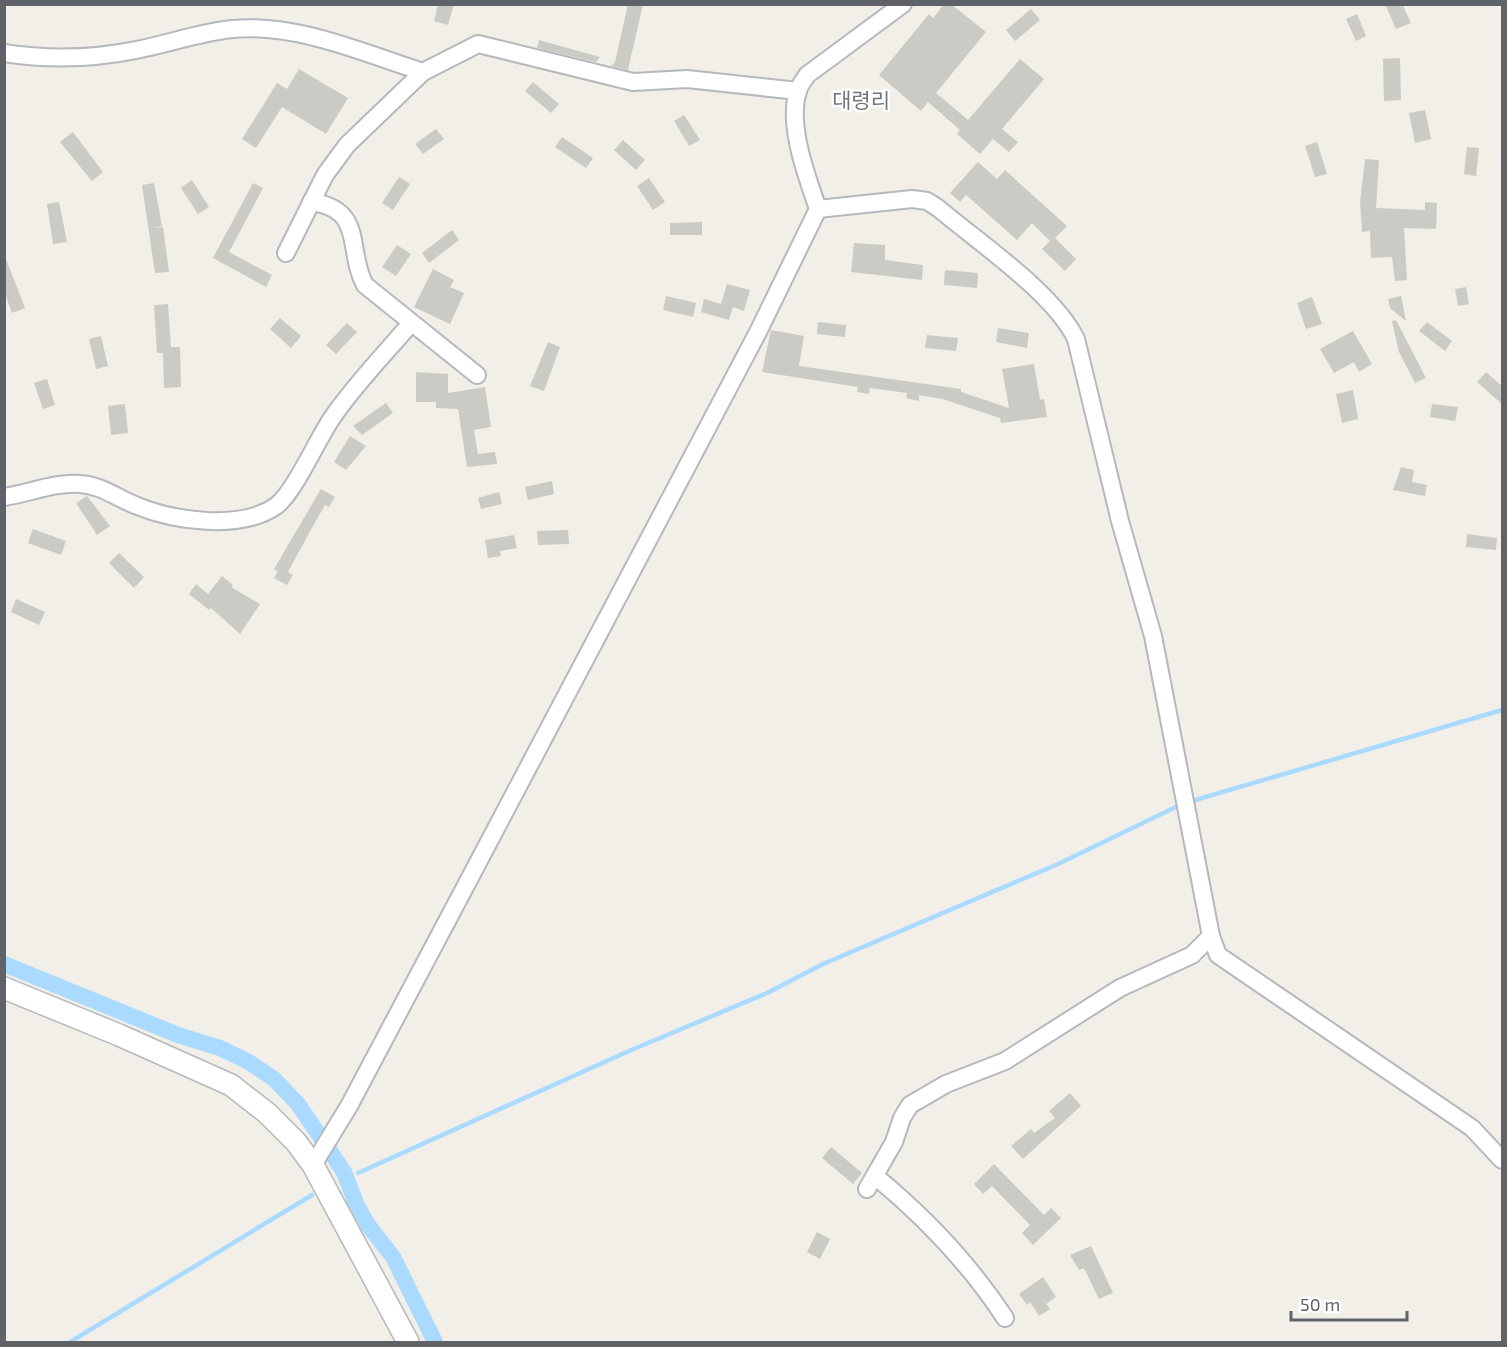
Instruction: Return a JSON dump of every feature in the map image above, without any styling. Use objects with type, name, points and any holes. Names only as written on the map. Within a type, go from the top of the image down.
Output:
[{"type":"street","points":[[316,1161],[331,1138],[758,332],[818,209],[798,145],[795,111],[798,91],[807,75],[903,4]]},
{"type":"street","points":[[4,53],[60,58],[98,57],[232,29],[255,28],[317,39],[423,72]]},
{"type":"street","points":[[286,253],[325,175],[347,145],[423,72],[478,44],[633,82],[687,80],[798,91]]},
{"type":"street","points":[[818,209],[912,199],[927,201],[1033,288],[1069,325],[1076,339],[1117,509],[1153,636],[1211,936],[1218,955],[1472,1128],[1503,1160]]},
{"type":"street","points":[[311,202],[331,207],[351,226],[360,276],[365,285],[477,375]]},
{"type":"street","points":[[4,497],[47,487],[81,484],[102,489],[136,506],[170,516],[204,521],[232,521],[277,506],[333,417],[411,323]]},
{"type":"street","points":[[1005,1318],[975,1274],[941,1236],[871,1182],[894,1142],[902,1118],[910,1105],[925,1094],[1005,1061],[1120,988],[1192,955],[1211,936]]},
{"type":"street","points":[[4,988],[119,1035],[231,1085],[274,1120],[316,1161],[408,1342]]},
{"type":"building","points":[[438,4],[454,4],[448,25],[434,21]]},
{"type":"building","points":[[628,4],[643,4],[628,70],[611,66],[615,62]]},
{"type":"building","points":[[944,4],[951,4],[986,32],[936,93],[968,120],[1020,59],[1044,79],[1002,129],[1018,142],[1009,152],[993,139],[980,154],[957,134],[960,130],[928,102],[921,111],[879,75],[929,14],[933,18]]},
{"type":"building","points":[[1385,4],[1402,4],[1411,23],[1396,29]]},
{"type":"building","points":[[1031,9],[1040,20],[1015,41],[1006,30]]},
{"type":"building","points":[[1357,14],[1366,36],[1356,41],[1346,19]]},
{"type":"building","points":[[539,40],[600,57],[596,62],[537,48]]},
{"type":"building","points":[[1400,58],[1401,100],[1384,101],[1383,59]]},
{"type":"building","points":[[299,69],[348,98],[326,134],[282,107],[256,148],[242,139],[277,83],[287,89]]},
{"type":"building","points":[[533,82],[559,104],[551,113],[525,91]]},
{"type":"building","points":[[1425,110],[1431,139],[1415,143],[1409,113]]},
{"type":"building","points":[[684,115],[700,140],[689,146],[674,121]]},
{"type":"building","points":[[436,129],[444,139],[423,154],[415,144]]},
{"type":"building","points":[[73,132],[103,172],[92,181],[60,142]]},
{"type":"building","points":[[562,137],[593,158],[586,168],[555,147]]},
{"type":"building","points":[[623,140],[645,160],[636,170],[614,150]]},
{"type":"building","points":[[1317,142],[1327,174],[1315,177],[1305,146]]},
{"type":"building","points":[[1467,147],[1479,148],[1476,176],[1464,174]]},
{"type":"building","points":[[1365,159],[1379,160],[1376,208],[1425,210],[1425,202],[1437,203],[1436,229],[1404,228],[1407,280],[1395,281],[1392,257],[1371,258],[1370,231],[1362,232],[1360,202]]},
{"type":"building","points":[[978,162],[997,179],[1005,170],[1067,226],[1055,238],[1076,259],[1065,271],[1042,249],[1050,241],[1032,223],[1017,240],[966,195],[960,202],[950,193]]},
{"type":"building","points":[[399,177],[410,184],[393,210],[382,203]]},
{"type":"building","points":[[649,178],[665,202],[653,210],[637,186]]},
{"type":"building","points":[[192,180],[209,207],[198,214],[181,188]]},
{"type":"building","points":[[154,183],[162,226],[153,228],[163,227],[169,272],[155,273],[142,185]]},
{"type":"building","points":[[253,183],[263,188],[229,252],[272,275],[266,287],[213,258]]},
{"type":"building","points":[[59,202],[67,242],[53,244],[47,204]]},
{"type":"building","points":[[702,222],[702,235],[670,235],[670,223]]},
{"type":"building","points":[[452,230],[459,240],[429,263],[422,253]]},
{"type":"building","points":[[854,243],[885,245],[885,260],[923,265],[922,280],[851,272]]},
{"type":"building","points":[[397,245],[411,254],[396,276],[382,267]]},
{"type":"building","points":[[4,254],[25,308],[12,313],[4,291]]},
{"type":"building","points":[[433,269],[454,280],[450,287],[464,293],[450,324],[414,307]]},
{"type":"building","points":[[945,270],[978,273],[977,288],[944,285]]},
{"type":"building","points":[[727,284],[750,290],[744,311],[733,307],[729,320],[701,312],[704,299],[721,304]]},
{"type":"building","points":[[1466,287],[1469,304],[1458,306],[1455,289]]},
{"type":"building","points":[[666,296],[696,303],[693,317],[663,310]]},
{"type":"building","points":[[1401,296],[1406,321],[1390,308],[1388,299]]},
{"type":"building","points":[[1312,297],[1322,324],[1306,329],[1297,303]]},
{"type":"building","points":[[168,304],[171,347],[180,347],[181,387],[164,388],[163,353],[157,353],[154,305]]},
{"type":"building","points":[[280,318],[301,336],[291,348],[270,329]]},
{"type":"building","points":[[1396,320],[1426,378],[1415,383],[1399,352],[1392,321]]},
{"type":"building","points":[[818,322],[846,325],[845,337],[817,334]]},
{"type":"building","points":[[1427,322],[1452,341],[1445,351],[1419,331]]},
{"type":"building","points":[[347,323],[357,332],[336,354],[326,345]]},
{"type":"building","points":[[998,328],[1029,333],[1027,348],[996,342]]},
{"type":"building","points":[[771,330],[804,336],[799,366],[961,389],[961,392],[1009,408],[1002,369],[1034,364],[1040,400],[1044,399],[1047,417],[1001,423],[1000,418],[942,399],[919,395],[919,401],[906,398],[907,393],[870,388],[869,394],[857,392],[858,387],[762,372]]},
{"type":"building","points":[[1353,331],[1372,364],[1359,372],[1354,362],[1334,373],[1320,349]]},
{"type":"building","points":[[927,335],[958,338],[956,351],[925,348]]},
{"type":"building","points":[[101,336],[108,366],[96,369],[89,339]]},
{"type":"building","points":[[548,342],[560,347],[544,391],[530,386]]},
{"type":"building","points":[[416,372],[448,374],[448,393],[485,387],[491,427],[474,430],[478,454],[495,452],[497,464],[467,467],[458,409],[436,408],[436,402],[416,402]]},
{"type":"building","points":[[1486,372],[1503,387],[1503,405],[1477,382]]},
{"type":"building","points":[[47,379],[55,405],[43,409],[34,383]]},
{"type":"building","points":[[1353,390],[1358,419],[1342,423],[1336,394]]},
{"type":"building","points":[[386,403],[393,413],[362,435],[353,426]]},
{"type":"building","points":[[125,404],[128,433],[111,435],[108,406]]},
{"type":"building","points":[[1432,404],[1458,407],[1455,421],[1430,417]]},
{"type":"building","points":[[350,436],[366,446],[346,470],[334,462]]},
{"type":"building","points":[[1401,467],[1414,470],[1412,482],[1427,485],[1425,496],[1393,490]]},
{"type":"building","points":[[552,481],[554,494],[528,500],[525,487]]},
{"type":"building","points":[[321,489],[335,497],[329,507],[325,505],[308,535],[288,572],[293,575],[287,585],[274,578],[278,571],[274,569]]},
{"type":"building","points":[[499,492],[502,504],[481,509],[478,498]]},
{"type":"building","points":[[87,496],[110,526],[97,535],[76,503]]},
{"type":"building","points":[[33,529],[66,541],[61,555],[28,543]]},
{"type":"building","points":[[568,530],[569,544],[538,545],[537,531]]},
{"type":"building","points":[[1467,534],[1497,538],[1496,550],[1466,547]]},
{"type":"building","points":[[514,535],[517,548],[500,551],[501,556],[488,558],[485,540]]},
{"type":"building","points":[[119,553],[144,577],[134,588],[109,563]]},
{"type":"building","points":[[222,576],[233,585],[231,587],[260,604],[240,634],[211,608],[209,610],[189,594],[196,584],[208,594]]},
{"type":"building","points":[[16,599],[45,612],[39,625],[11,612]]},
{"type":"building","points":[[1070,1093],[1081,1106],[1023,1159],[1011,1146],[1031,1129],[1034,1133],[1055,1118],[1049,1111]]},
{"type":"building","points":[[831,1147],[862,1173],[853,1184],[822,1158]]},
{"type":"building","points":[[994,1164],[1044,1215],[1051,1208],[1061,1218],[1033,1245],[1022,1233],[1030,1225],[992,1186],[983,1194],[974,1184]]},
{"type":"building","points":[[817,1232],[830,1239],[820,1259],[807,1252]]},
{"type":"building","points":[[1091,1246],[1113,1293],[1099,1299],[1084,1268],[1079,1270],[1070,1255]]},
{"type":"building","points":[[1043,1277],[1056,1297],[1046,1304],[1050,1309],[1039,1316],[1030,1302],[1027,1305],[1019,1294]]},
{"type":"waterway","points":[[1192,801],[1502,710]]},
{"type":"waterway","points":[[358,1173],[629,1051],[767,993],[823,964],[1058,864],[1180,805]]},
{"type":"waterway","points":[[4,964],[178,1035],[220,1048],[247,1061],[274,1079],[298,1104],[344,1172],[356,1203],[368,1225],[393,1257],[435,1342]]},
{"type":"waterway","points":[[70,1342],[312,1195]]},
{"type":"district","name":"대령리","points":[[861,101]]}]
